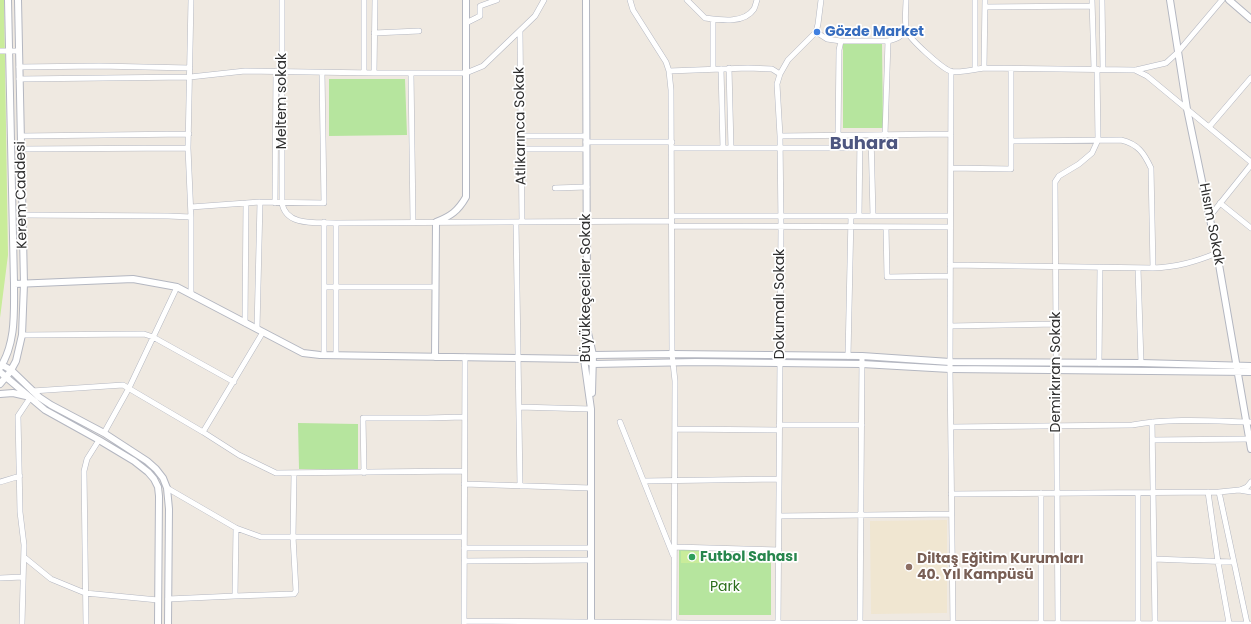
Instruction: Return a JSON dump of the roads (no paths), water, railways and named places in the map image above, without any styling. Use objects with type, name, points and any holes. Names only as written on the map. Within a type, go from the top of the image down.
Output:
[{"type":"street","name":"Kerem Caddesi","points":[[1,366],[9,348],[12,335],[14,284],[8,0]]},
{"type":"street","name":"Kerem Caddesi","points":[[0,384],[16,361],[22,335],[24,284],[18,0]]},
{"type":"street","points":[[191,0],[188,148],[191,207],[191,294]]},
{"type":"street","name":"Meltem sokak","points":[[282,0],[282,203]]},
{"type":"street","points":[[364,0],[364,73]]},
{"type":"street","points":[[374,73],[375,0]]},
{"type":"street","points":[[436,222],[449,216],[460,208],[466,197],[466,0]]},
{"type":"street","points":[[466,23],[480,16],[480,6],[497,0]]},
{"type":"street","points":[[19,79],[190,77],[245,71],[466,73],[484,66],[535,16],[544,0]]},
{"type":"street","name":"Büyükkeçeciler Sokak","points":[[586,0],[587,325],[584,359],[592,409],[591,623]]},
{"type":"street","points":[[630,0],[633,10],[666,62],[670,71],[672,145],[672,354],[675,381],[674,623]]},
{"type":"street","points":[[687,0],[705,18],[713,19],[736,19],[747,16],[754,9],[757,0]]},
{"type":"street","points":[[821,0],[816,32],[827,39],[841,41],[888,41],[896,39],[904,34],[906,30]]},
{"type":"street","points":[[906,0],[906,30],[910,37],[937,62],[951,71],[984,68],[1135,70],[1166,63],[1178,52],[1222,0]]},
{"type":"street","points":[[975,0],[975,69]]},
{"type":"street","points":[[984,68],[985,0]]},
{"type":"street","points":[[1092,0],[1098,69]]},
{"type":"street","points":[[1098,140],[1098,69],[1102,0]]},
{"type":"street","name":"Hısım Sokak","points":[[1170,0],[1187,109],[1217,253],[1248,422],[1251,449]]},
{"type":"street","points":[[1229,0],[1251,19]]},
{"type":"street","points":[[985,7],[1092,6]]},
{"type":"street","points":[[713,19],[713,69]]},
{"type":"street","points":[[374,34],[419,31]]},
{"type":"street","name":"Atlıkarınca Sokak","points":[[520,31],[522,222]]},
{"type":"street","name":"Dokumalı Sokak","points":[[778,624],[781,227],[780,136],[777,84],[780,74],[788,60],[816,32]]},
{"type":"street","points":[[838,136],[839,50],[841,41]]},
{"type":"street","points":[[885,135],[888,41]]},
{"type":"street","points":[[0,51],[19,51]]},
{"type":"street","points":[[19,67],[99,66],[190,68]]},
{"type":"street","points":[[670,71],[729,68],[772,69],[780,74]]},
{"type":"street","points":[[729,68],[731,148]]},
{"type":"street","points":[[721,69],[723,148]]},
{"type":"street","points":[[950,168],[1011,169],[1011,69]]},
{"type":"street","points":[[1135,70],[1147,76],[1251,163],[1210,216]]},
{"type":"street","name":"Meltem sokak","points":[[275,202],[276,71]]},
{"type":"street","points":[[951,71],[950,369],[952,624]]},
{"type":"street","points":[[191,207],[260,202],[324,203],[322,72]]},
{"type":"street","points":[[410,73],[413,222]]},
{"type":"street","points":[[1209,127],[1251,78]]},
{"type":"street","points":[[21,136],[189,134]]},
{"type":"street","points":[[780,136],[951,134]]},
{"type":"street","points":[[872,135],[873,216]]},
{"type":"street","points":[[521,136],[723,148],[859,148]]},
{"type":"street","points":[[859,216],[860,136]]},
{"type":"street","name":"Demirkıran Sokak","points":[[1058,624],[1056,492],[1057,324],[1054,182],[1059,176],[1079,164],[1092,153],[1098,140]]},
{"type":"street","points":[[1011,141],[1121,140],[1131,142],[1145,156],[1151,168],[1153,268]]},
{"type":"street","points":[[21,149],[188,148]]},
{"type":"street","points":[[521,149],[586,149]]},
{"type":"street","points":[[555,188],[586,187]]},
{"type":"street","points":[[203,432],[234,382],[260,331],[260,202]]},
{"type":"street","points":[[245,323],[246,203]]},
{"type":"street","points":[[282,203],[283,211],[288,216],[296,220],[306,222],[336,223],[672,221],[780,216],[950,216]]},
{"type":"street","points":[[1220,203],[1251,228]]},
{"type":"street","points":[[22,215],[191,217]]},
{"type":"street","points":[[848,356],[851,216]]},
{"type":"street","points":[[672,221],[781,227],[950,227]]},
{"type":"street","points":[[324,222],[324,355]]},
{"type":"street","points":[[435,357],[436,222]]},
{"type":"street","points":[[516,222],[520,486]]},
{"type":"street","points":[[336,223],[336,355]]},
{"type":"street","points":[[886,227],[887,277],[950,276]]},
{"type":"street","points":[[950,265],[1153,268],[1174,267],[1198,261],[1217,253]]},
{"type":"street","points":[[1100,267],[1100,363]]},
{"type":"street","points":[[1138,268],[1141,363]]},
{"type":"street","points":[[14,284],[133,279],[178,287],[303,353],[324,355],[584,359],[593,355],[672,354],[862,356],[950,362],[1141,363],[1237,368],[1251,372]]},
{"type":"street","points":[[104,433],[178,287]]},
{"type":"street","points":[[324,287],[435,287]]},
{"type":"street","points":[[950,326],[1057,324]]},
{"type":"street","points":[[519,407],[592,409],[593,355],[587,325]]},
{"type":"street","points":[[22,335],[144,334],[153,337],[234,382]]},
{"type":"street","points":[[860,624],[862,356]]},
{"type":"street","points":[[465,357],[464,622],[778,624],[1251,624]]},
{"type":"street","points":[[584,359],[593,364],[862,364],[950,369],[1057,370],[1237,368],[1251,366]]},
{"type":"street","points":[[1,366],[11,370],[32,391],[51,405],[104,433],[147,461],[163,478],[167,488],[169,509],[168,624]]},
{"type":"street","points":[[0,372],[7,376],[29,398],[45,410],[134,461],[154,479],[158,487],[159,496],[158,624]]},
{"type":"street","points":[[32,391],[123,385],[239,455],[276,474],[464,471]]},
{"type":"street","points":[[0,394],[13,393],[29,398]]},
{"type":"street","points":[[22,624],[24,557],[20,512],[18,416],[29,398]]},
{"type":"street","points":[[364,473],[363,418],[464,417]]},
{"type":"street","points":[[951,427],[1132,425],[1174,421],[1248,422]]},
{"type":"street","points":[[620,422],[674,558]]},
{"type":"street","points":[[1152,422],[1155,623]]},
{"type":"street","points":[[675,429],[779,428],[862,425]]},
{"type":"street","points":[[1152,440],[1250,439]]},
{"type":"street","points":[[86,624],[84,471],[87,459],[99,440]]},
{"type":"street","points":[[168,599],[294,594],[296,591],[293,537],[294,474]]},
{"type":"street","points":[[0,482],[20,476]]},
{"type":"street","points":[[644,481],[779,479]]},
{"type":"street","points":[[1239,490],[1251,482]]},
{"type":"street","points":[[464,484],[591,488]]},
{"type":"street","points":[[167,488],[236,528],[261,537],[464,538]]},
{"type":"street","points":[[952,494],[1056,492],[1219,492],[1239,490],[1251,492]]},
{"type":"street","points":[[1138,492],[1138,623]]},
{"type":"street","points":[[1208,492],[1229,624]]},
{"type":"street","points":[[1219,492],[1247,624]]},
{"type":"street","points":[[1041,493],[1041,624]]},
{"type":"street","points":[[779,516],[952,514]]},
{"type":"street","points":[[235,596],[236,528]]},
{"type":"street","points":[[675,546],[778,550]]},
{"type":"street","points":[[464,548],[591,548]]},
{"type":"street","points":[[24,557],[52,579],[85,593],[158,600]]},
{"type":"street","points":[[1154,559],[1233,562]]},
{"type":"street","points":[[464,561],[591,560]]},
{"type":"street","points":[[0,578],[23,577]]},
{"type":"place","name":"Gözde Market","points":[[817,32]]},
{"type":"place","name":"Futbol Sahası","points":[[692,557]]},
{"type":"place","name":"Diltaş Eğitim Kurumları 40. Yıl Kampüsü","points":[[909,567]]},
{"type":"district","name":"Buhara","points":[[864,144]]},
{"type":"park label","name":"Park","points":[[725,587]]}]
